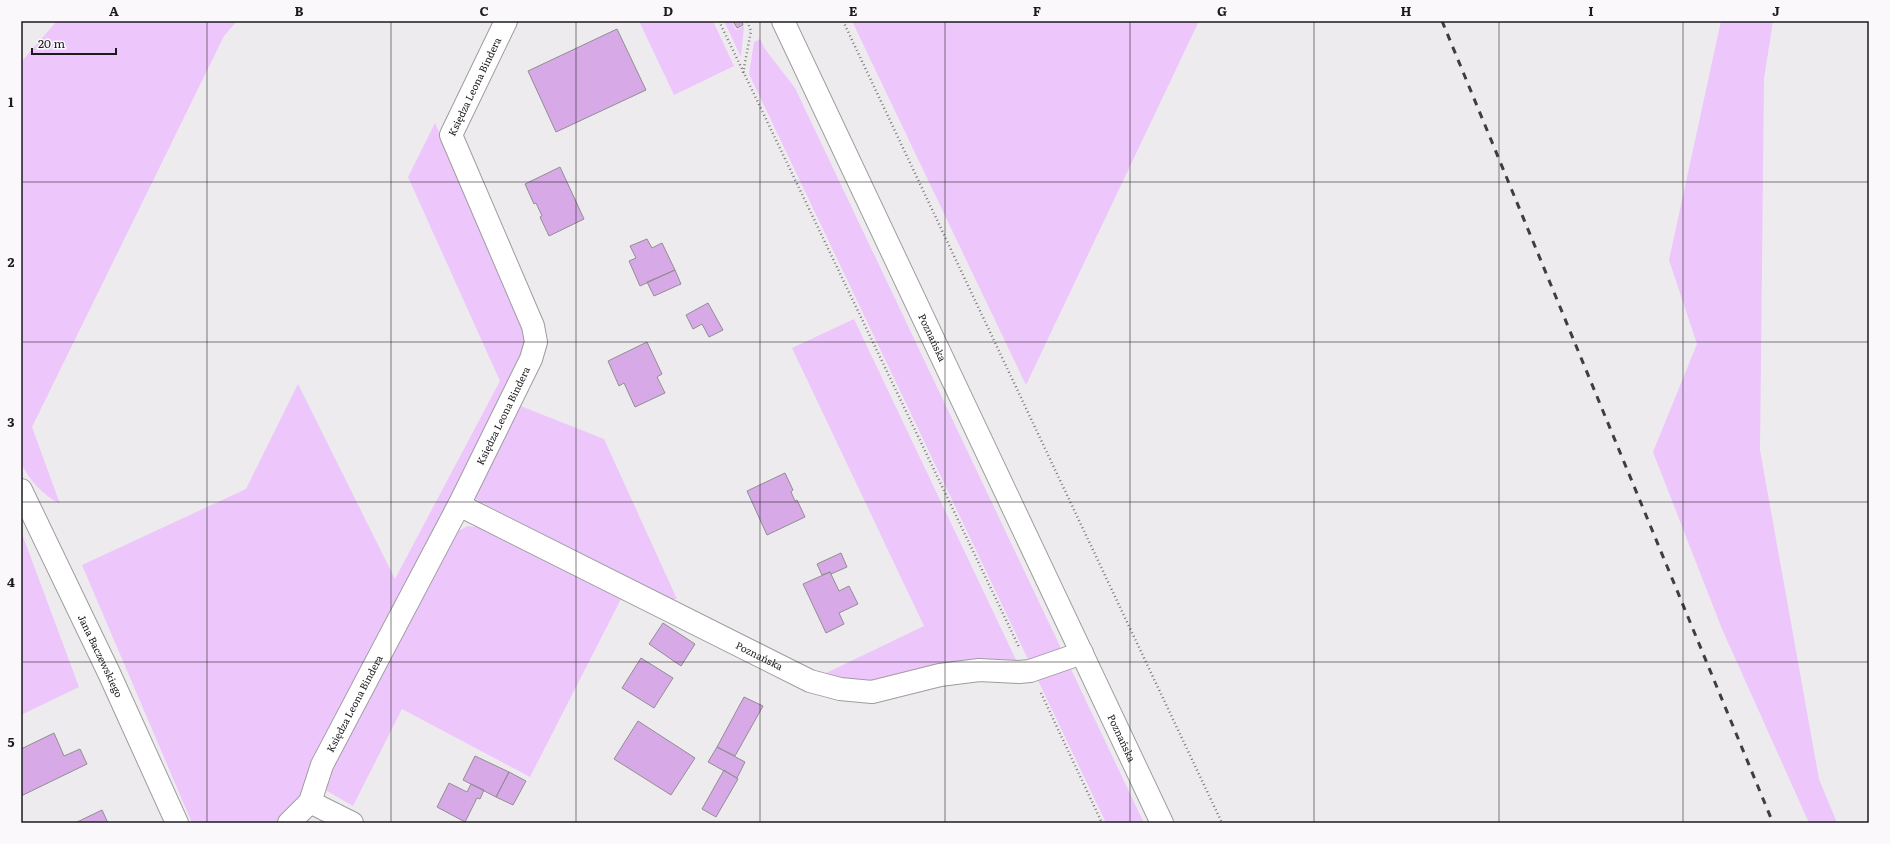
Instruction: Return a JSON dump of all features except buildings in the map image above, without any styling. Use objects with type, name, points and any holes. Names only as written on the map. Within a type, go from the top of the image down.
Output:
[{"type":"main road","name":"Księdza Leona Bindera","points":[[310,802],[322,766],[459,505],[532,359],[536,342],[533,326],[451,135],[506,21]]},
{"type":"main road","name":"Poznańska","points":[[783,21],[1162,823]]},
{"type":"main road","name":"Jana Baczewskiego","points":[[21,490],[109,673],[177,823]]},
{"type":"main road","name":"Poznańska","points":[[459,505],[810,681],[840,689],[872,692],[940,675],[979,670],[1019,672],[1030,671],[1082,654]]},
{"type":"main road","points":[[288,823],[310,802],[352,823]]},
{"type":"path","points":[[719,21],[1102,823]]},
{"type":"path","points":[[743,73],[751,31],[747,21]]},
{"type":"path","points":[[843,21],[1222,823]]},
{"type":"shaded area","points":[[57,21],[237,21],[224,36],[32,427],[60,504],[37,486],[21,463],[21,62]]},
{"type":"shaded area","points":[[639,21],[713,21],[734,66],[674,95]]},
{"type":"shaded area","points":[[724,21],[732,21],[736,30],[744,26],[741,57]]},
{"type":"shaded area","points":[[852,21],[1199,21],[1026,385]]},
{"type":"shaded area","points":[[1721,21],[1773,21],[1764,79],[1760,450],[1819,779],[1837,823],[1809,823],[1722,629],[1653,452],[1697,344],[1669,260]]},
{"type":"shaded area","points":[[760,39],[765,49],[795,88],[1144,823],[1106,823],[749,74],[754,42]]},
{"type":"shaded area","points":[[435,123],[525,331],[525,357],[296,806],[280,823],[192,823],[82,565],[246,489],[298,384],[395,579],[500,381],[408,177]]},
{"type":"shaded area","points":[[854,319],[1018,664],[859,686],[824,674],[924,626],[792,348]]},
{"type":"shaded area","points":[[518,405],[604,439],[677,599],[662,599],[472,497]]},
{"type":"shaded area","points":[[468,526],[494,529],[621,599],[530,777],[402,709],[353,806],[327,791],[327,776],[448,536]]},
{"type":"shaded area","points":[[21,531],[79,687],[21,715]]},
{"type":"railway","points":[[1442,21],[1773,823]]}]
